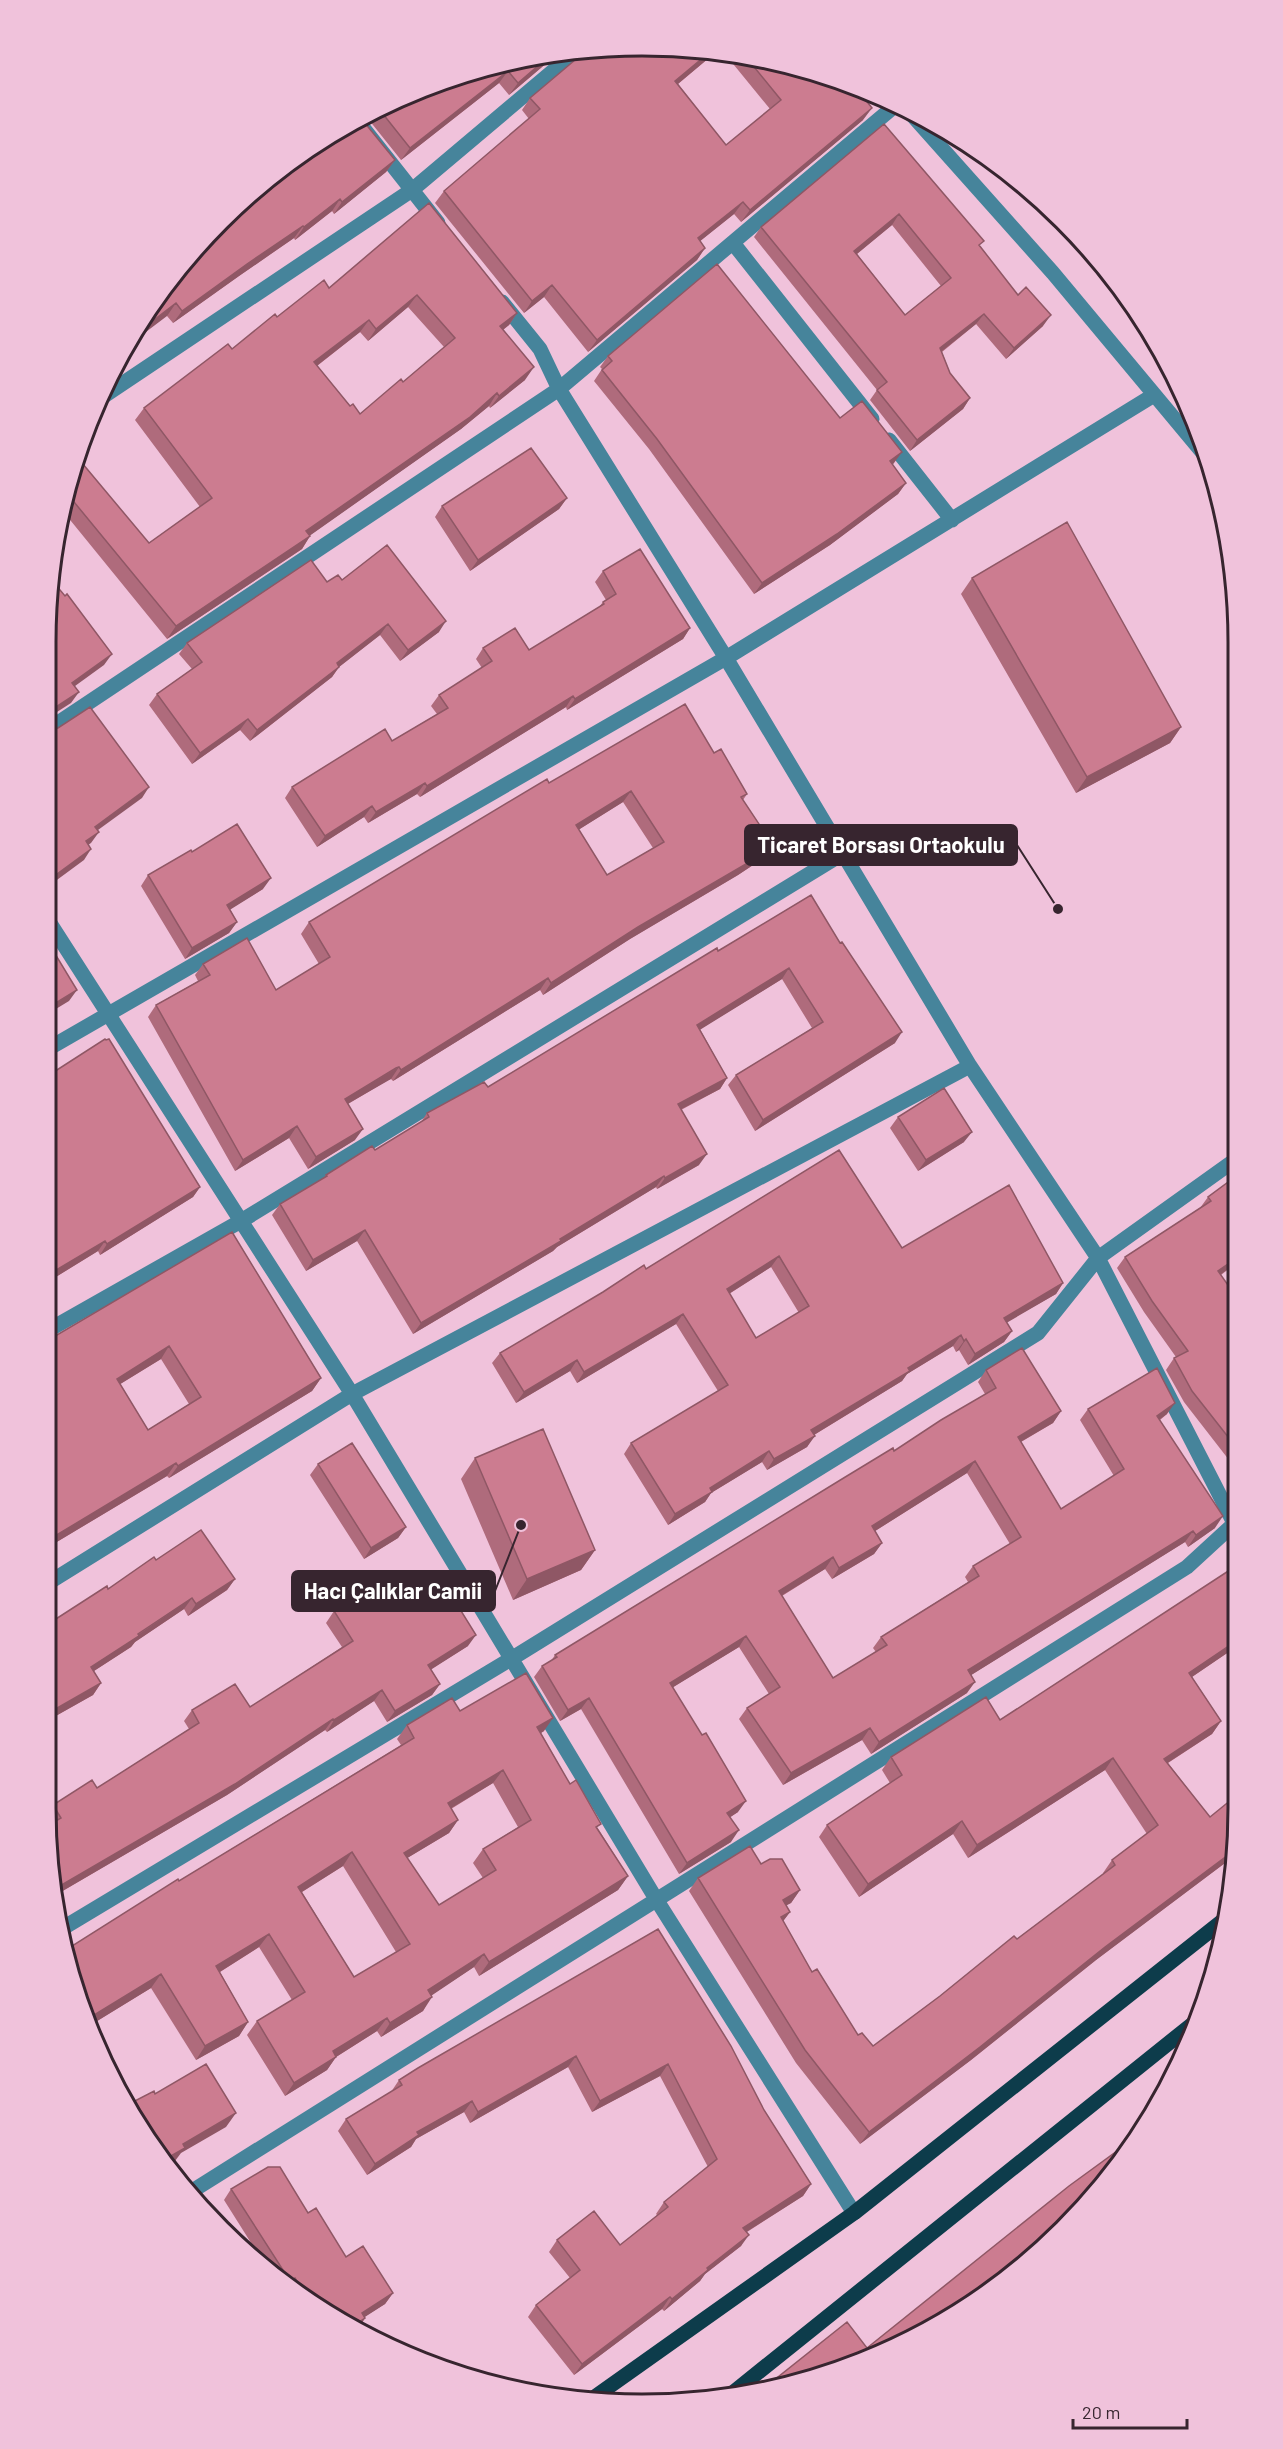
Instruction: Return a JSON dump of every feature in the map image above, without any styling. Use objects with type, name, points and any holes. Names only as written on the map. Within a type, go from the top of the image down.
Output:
[{"type":"main road","points":[[603,2392],[854,2213],[1215,1927]]},
{"type":"main road","points":[[744,2384],[1183,2031]]},
{"type":"street","points":[[112,391],[412,190],[565,61]]},
{"type":"street","points":[[56,724],[559,389],[889,111]]},
{"type":"street","points":[[362,127],[450,237]]},
{"type":"street","points":[[924,128],[1053,273],[1191,439]]},
{"type":"street","points":[[733,243],[951,520]]},
{"type":"street","points":[[495,293],[540,349],[559,389],[726,658],[970,1066],[1098,1258],[1228,1510]]},
{"type":"street","points":[[56,1044],[726,658],[1154,395]]},
{"type":"street","points":[[56,1326],[241,1221],[842,854]]},
{"type":"street","points":[[56,932],[352,1394],[656,1899],[854,2213]]},
{"type":"street","points":[[56,1578],[352,1394],[970,1066]]},
{"type":"street","points":[[68,1925],[511,1659],[1038,1333],[1098,1258],[1228,1165]]},
{"type":"street","points":[[196,2188],[1186,1568],[1228,1530]]},
{"type":"building","points":[[603,57],[680,57],[701,59],[675,81],[726,145],[781,100],[754,67],[793,75],[830,87],[865,100],[872,108],[750,210],[743,202],[698,238],[705,248],[597,340],[552,285],[532,301],[444,191],[540,109],[530,98],[575,60]]},
{"type":"building","points":[[539,65],[518,83],[508,71]]},
{"type":"building","points":[[508,71],[410,148],[384,115],[453,87]]},
{"type":"building","points":[[884,124],[984,241],[979,245],[1018,295],[1026,287],[1051,315],[1014,348],[984,314],[940,348],[950,373],[970,398],[917,440],[877,390],[887,382],[761,227]],"holes":[[[899,214],[951,278],[905,315],[854,251]]]},
{"type":"building","points":[[366,125],[395,160],[342,202],[340,199],[304,227],[247,264],[182,311],[176,303],[149,323],[201,255],[227,227],[255,201],[316,154]]},
{"type":"building","points":[[429,203],[517,313],[500,326],[534,367],[499,396],[497,393],[470,417],[306,531],[310,536],[176,626],[73,500],[83,464],[149,543],[212,498],[144,408],[228,344],[232,349],[275,314],[277,317],[324,280],[329,288]],"holes":[[[417,295],[455,338],[403,382],[401,379],[360,414],[353,404],[350,406],[314,362],[369,320],[376,329]]]},
{"type":"building","points":[[717,264],[840,418],[862,401],[902,452],[890,461],[906,483],[837,534],[762,583],[657,439],[602,370],[612,361],[608,356]]},
{"type":"building","points":[[531,448],[567,498],[478,560],[442,506]]},
{"type":"building","points":[[1067,522],[1181,727],[1087,777],[972,578]]},
{"type":"building","points":[[387,545],[446,621],[408,650],[388,624],[337,663],[339,667],[257,730],[248,719],[200,753],[157,694],[202,662],[187,643],[311,560],[327,582],[338,575],[342,580]]},
{"type":"building","points":[[640,549],[690,628],[575,699],[573,696],[427,786],[425,783],[376,812],[372,806],[325,836],[292,787],[385,729],[392,741],[448,708],[439,695],[492,661],[483,648],[515,628],[529,650],[604,604],[603,602],[616,594],[603,571]]},
{"type":"building","points":[[59,588],[65,596],[67,594],[112,654],[72,683],[79,692],[56,707]]},
{"type":"building","points":[[685,704],[714,753],[721,749],[747,794],[741,797],[773,845],[746,864],[638,927],[551,983],[548,978],[401,1070],[399,1067],[396,1068],[345,1099],[363,1129],[316,1157],[297,1126],[243,1160],[156,1005],[210,975],[203,964],[247,938],[276,990],[330,957],[309,922],[547,779],[549,783]],"holes":[[[631,791],[664,842],[607,875],[576,825]]]},
{"type":"building","points":[[90,707],[149,787],[95,827],[99,832],[86,841],[91,849],[56,875],[56,728]]},
{"type":"building","points":[[237,824],[271,878],[227,905],[237,922],[192,948],[148,875],[191,850],[192,852]]},
{"type":"building","points":[[811,895],[840,943],[842,942],[902,1032],[763,1120],[736,1075],[823,1022],[789,968],[697,1025],[727,1078],[678,1104],[707,1154],[665,1178],[664,1176],[560,1239],[561,1241],[421,1323],[365,1230],[313,1260],[280,1204],[372,1146],[375,1150],[429,1117],[427,1113],[484,1082],[488,1087],[717,948],[718,951]]},
{"type":"building","points":[[56,955],[77,990],[56,1003]]},
{"type":"building","points":[[105,1039],[109,1039],[200,1187],[107,1244],[105,1241],[56,1270],[56,1071]]},
{"type":"building","points":[[944,1088],[972,1132],[926,1160],[898,1117]]},
{"type":"building","points":[[839,1150],[902,1248],[1009,1185],[1063,1283],[1004,1318],[1012,1331],[975,1354],[961,1335],[908,1368],[910,1371],[811,1430],[815,1436],[774,1459],[769,1451],[710,1488],[712,1492],[675,1514],[631,1443],[728,1385],[683,1314],[584,1372],[577,1360],[524,1392],[500,1353],[644,1265],[646,1269]],"holes":[[[779,1256],[809,1306],[756,1338],[727,1289]]]},
{"type":"building","points":[[1228,1182],[1228,1264],[1218,1271],[1228,1285],[1228,1437],[1192,1391],[1174,1358],[1188,1351],[1152,1301],[1125,1257],[1211,1201],[1208,1197]]},
{"type":"building","points":[[232,1232],[321,1378],[178,1466],[176,1463],[56,1535],[56,1336]],"holes":[[[169,1346],[201,1397],[148,1430],[117,1379]]]},
{"type":"building","points":[[1022,1348],[1061,1411],[1018,1437],[1061,1509],[1124,1469],[1088,1409],[1157,1368],[1175,1403],[1157,1416],[1223,1516],[1196,1535],[1193,1531],[968,1670],[975,1682],[879,1742],[870,1728],[791,1773],[747,1708],[780,1687],[746,1636],[670,1683],[702,1735],[706,1733],[746,1801],[727,1813],[739,1830],[687,1863],[589,1698],[568,1710],[542,1666],[557,1657],[555,1655],[842,1479],[893,1448],[894,1451],[996,1388],[986,1370]],"holes":[[[975,1461],[1021,1537],[973,1566],[979,1576],[881,1637],[887,1645],[833,1678],[779,1591],[833,1557],[839,1568],[882,1543],[872,1526]]]},
{"type":"building","points":[[543,1429],[595,1550],[527,1579],[475,1458]]},
{"type":"building","points":[[352,1443],[406,1527],[371,1548],[318,1464]]},
{"type":"building","points":[[201,1530],[235,1579],[196,1604],[192,1598],[91,1667],[101,1683],[56,1709],[56,1619],[107,1586],[108,1589],[154,1557],[156,1560]]},
{"type":"building","points":[[1228,1571],[1228,1646],[1189,1673],[1221,1721],[1164,1759],[1210,1817],[1228,1802],[1225,1857],[1105,1947],[869,2132],[805,2050],[698,1878],[750,1846],[761,1864],[770,1859],[782,1859],[800,1890],[783,1900],[790,1912],[781,1917],[812,1972],[817,1969],[858,2035],[862,2033],[873,2046],[1014,1936],[1017,1939],[1115,1865],[1112,1860],[1158,1825],[1113,1758],[977,1845],[962,1821],[868,1884],[827,1825],[902,1775],[891,1757],[986,1697],[1000,1720]]},
{"type":"building","points":[[440,1577],[476,1635],[428,1665],[440,1684],[395,1711],[382,1690],[333,1719],[235,1784],[61,1885],[56,1821],[61,1818],[56,1810],[56,1803],[92,1780],[97,1788],[199,1723],[192,1710],[235,1684],[250,1707],[353,1641],[334,1611],[376,1585],[391,1608]]},
{"type":"building","points":[[526,1673],[553,1718],[537,1727],[570,1784],[576,1780],[601,1824],[596,1827],[628,1876],[489,1962],[484,1954],[428,1990],[432,1997],[390,2023],[387,2018],[333,2051],[336,2057],[294,2083],[257,2021],[305,1992],[269,1934],[216,1966],[248,2022],[205,2046],[161,1974],[94,2015],[72,1946],[178,1879],[179,1881],[414,1738],[407,1725],[452,1698],[460,1711]],"holes":[[[503,1770],[531,1820],[483,1849],[496,1870],[439,1905],[404,1853],[458,1820],[448,1803]],[[352,1852],[410,1944],[354,1977],[298,1887]]]},
{"type":"building","points":[[658,1929],[731,2046],[764,2110],[811,2184],[743,2228],[749,2235],[707,2268],[708,2270],[582,2364],[536,2305],[580,2270],[557,2240],[594,2211],[620,2245],[668,2207],[664,2202],[717,2159],[668,2064],[600,2101],[576,2056],[478,2112],[472,2101],[417,2132],[419,2135],[375,2164],[346,2119],[402,2085],[399,2080],[418,2068]]},
{"type":"building","points":[[206,2064],[236,2113],[183,2144],[185,2148],[171,2156],[135,2101],[154,2091],[155,2094]]},
{"type":"building","points":[[1114,2153],[1082,2194],[1056,2222],[1028,2248],[967,2295],[901,2333],[866,2349],[778,2377],[847,2322],[867,2348],[1069,2186]]},
{"type":"building","points":[[268,2167],[280,2167],[308,2213],[316,2208],[346,2257],[363,2246],[393,2293],[362,2313],[365,2318],[360,2321],[316,2295],[283,2271],[231,2189]]},
{"type":"place","name":"Ticaret Borsası Ortaokulu","points":[[1058,909]]},
{"type":"place","name":"Hacı Çalıklar Camii","points":[[521,1525]]}]
